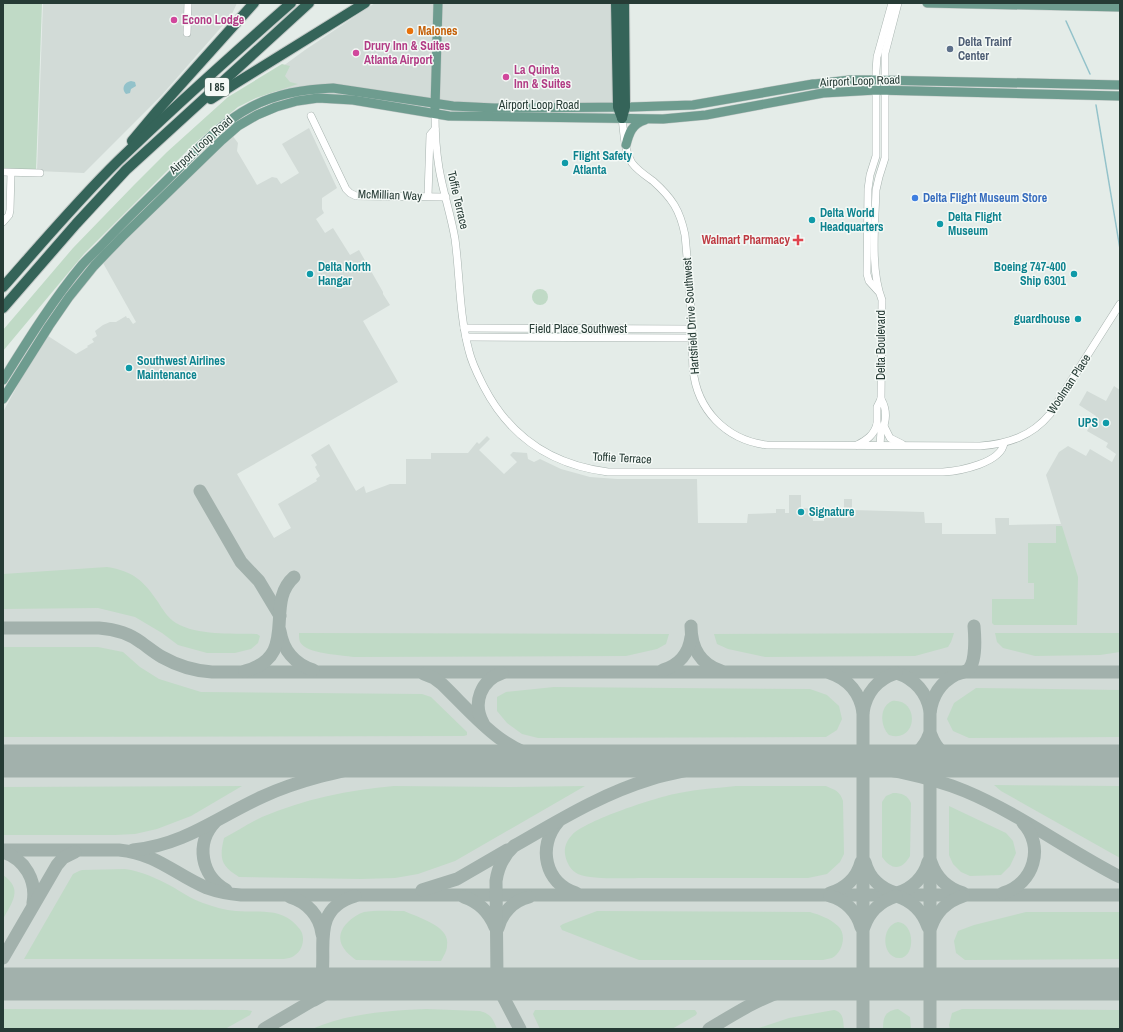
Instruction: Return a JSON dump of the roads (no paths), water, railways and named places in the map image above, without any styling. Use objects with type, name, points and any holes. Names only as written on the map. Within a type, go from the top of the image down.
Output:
[{"type":"highway","name":"I 85","points":[[3,287],[55,227],[120,160],[229,58],[291,3]]},
{"type":"highway","name":"I 85","points":[[3,308],[76,224],[126,170],[309,3]]},
{"type":"highway","points":[[126,170],[141,163],[190,116],[236,82],[365,3]]},
{"type":"highway","points":[[616,3],[622,118]]},
{"type":"highway","points":[[621,107],[624,3]]},
{"type":"highway","points":[[120,160],[130,144],[158,110],[251,5]]},
{"type":"main road","name":"Toffie Terrace","points":[[435,114],[438,3]]},
{"type":"main road","points":[[927,3],[1120,7]]},
{"type":"main road","name":"Airport Loop Road","points":[[3,380],[40,321],[83,264],[122,224],[215,132],[232,118],[252,106],[294,91],[316,88],[347,89],[453,106],[494,108],[693,106],[814,84],[850,80],[1120,85]]},
{"type":"main road","name":"Airport Loop Road","points":[[3,399],[48,326],[81,282],[122,237],[238,126],[256,115],[297,101],[328,98],[353,100],[435,114],[487,117],[648,119],[687,118],[823,93],[881,90],[1120,96]]},
{"type":"main road","points":[[626,145],[630,130],[635,125],[648,119]]},
{"type":"street","points":[[187,33],[188,3]]},
{"type":"street","name":"Delta Boulevard","points":[[880,445],[881,427],[885,407],[881,399],[882,300],[878,291],[869,280],[867,274],[868,189],[870,175],[876,156],[881,90],[878,51],[892,3]]},
{"type":"street","name":"Delta Boulevard","points":[[880,80],[885,53],[898,3]]},
{"type":"street","name":"Toffie Terrace","points":[[435,114],[439,170],[453,228],[464,328],[472,364],[494,406],[510,425],[547,454],[572,464],[608,472],[951,471],[972,468],[985,462],[1001,450],[1004,443]]},
{"type":"street","name":"McMillian Way","points":[[311,116],[346,189],[350,193],[356,196],[446,197]]},
{"type":"street","points":[[622,118],[626,145]]},
{"type":"street","points":[[428,196],[430,136],[435,129]]},
{"type":"street","name":"Hartsfield Drive Southwest","points":[[626,145],[632,162],[637,168],[664,190],[676,205],[682,220],[686,235],[693,368],[698,391],[708,411],[725,428],[737,436],[757,444],[880,445]]},
{"type":"street","points":[[3,172],[40,174]]},
{"type":"street","points":[[3,222],[9,215],[10,210],[11,173]]},
{"type":"street","name":"Woolman Place","points":[[880,445],[980,446],[1004,443],[1027,434],[1046,420],[1059,402],[1120,304]]},
{"type":"street","name":"Field Place Southwest","points":[[464,328],[562,337],[692,338]]},
{"type":"street","points":[[562,329],[562,337]]},
{"type":"street","name":"Field Place Southwest","points":[[466,337],[562,329],[692,329]]},
{"type":"street","points":[[615,329],[615,337]]},
{"type":"street","points":[[857,445],[871,437],[876,430],[881,427],[890,438],[904,445]]},
{"type":"water","points":[[131,81],[135,82],[136,86],[131,89],[130,93],[126,94],[124,92],[124,86]]},
{"type":"waterway","points":[[1066,21],[1090,74]]},
{"type":"waterway","points":[[1096,105],[1120,249]]},
{"type":"place","name":"Econo Lodge","points":[[174,20]]},
{"type":"place","name":"Malones","points":[[410,31]]},
{"type":"place","name":"Delta Trainf Center","points":[[950,49]]},
{"type":"place","name":"Drury Inn & Suites Atlanta Airport","points":[[356,53]]},
{"type":"place","name":"La Quinta Inn & Suites","points":[[506,77]]},
{"type":"place","name":"Flight Safety Atlanta","points":[[565,163]]},
{"type":"place","name":"Delta Flight Museum Store","points":[[915,198]]},
{"type":"place","name":"Delta World Headquarters","points":[[812,220]]},
{"type":"place","name":"Delta Flight Museum","points":[[940,224]]},
{"type":"place","name":"Walmart Pharmacy","points":[[798,240]]},
{"type":"place","name":"Delta North Hangar","points":[[310,274]]},
{"type":"place","name":"Boeing 747-400 Ship 6301","points":[[1074,274]]},
{"type":"place","name":"guardhouse","points":[[1078,319]]},
{"type":"place","name":"Southwest Airlines Maintenance","points":[[129,368]]},
{"type":"place","name":"UPS","points":[[1106,423]]},
{"type":"place","name":"Signature","points":[[801,512]]}]
